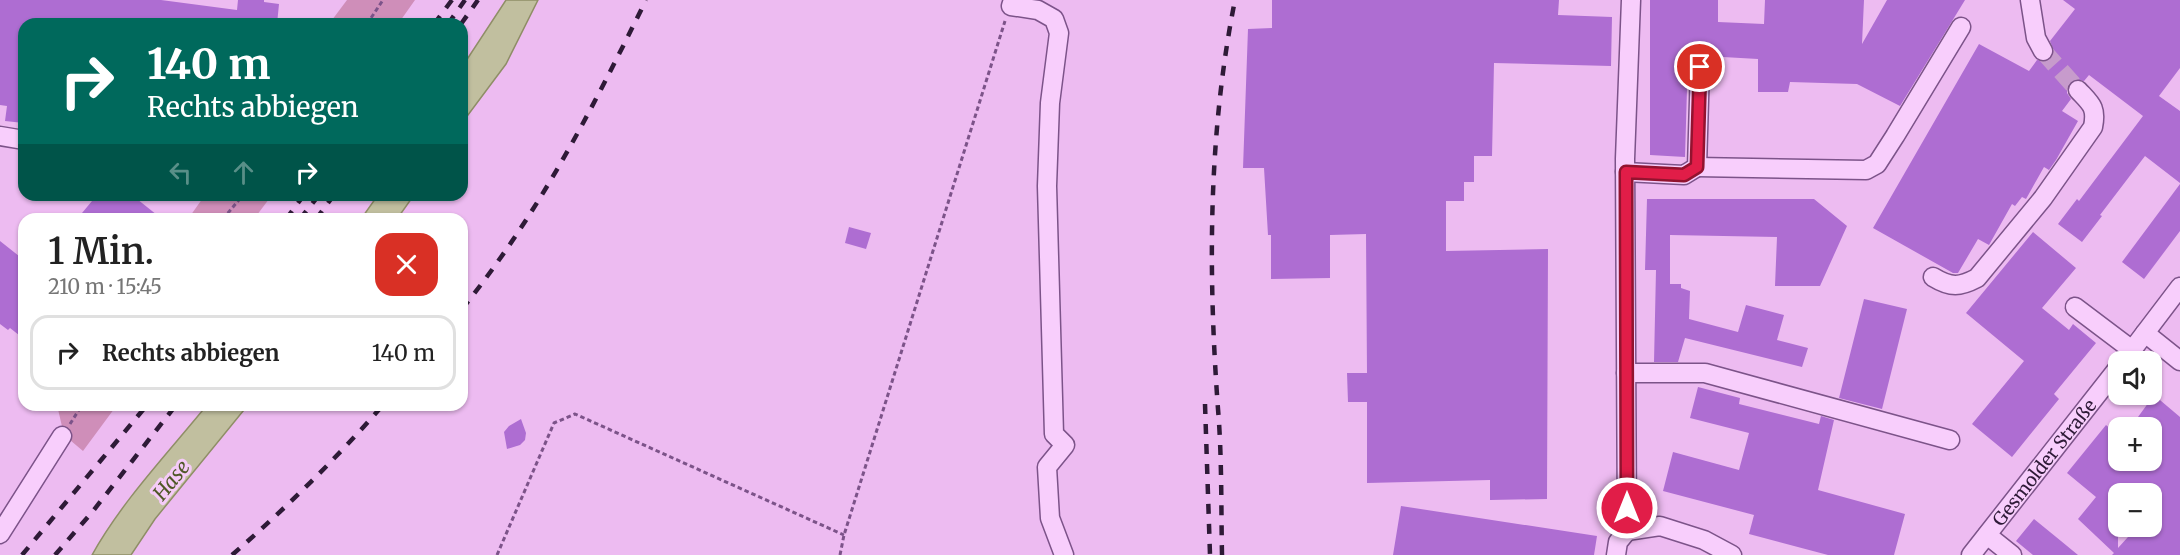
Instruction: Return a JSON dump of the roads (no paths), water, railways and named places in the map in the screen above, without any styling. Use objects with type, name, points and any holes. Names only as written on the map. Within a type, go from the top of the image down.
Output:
[{"type":"street","points":[[1616,555],[1618,542],[1627,531],[1626,166],[1631,0]]},
{"type":"street","points":[[2030,0],[2037,38],[2043,51]]},
{"type":"street","points":[[1012,3],[1038,10],[1054,19],[1059,33],[1050,103],[1047,186],[1054,434],[1065,445],[1047,467],[1050,519],[1064,555]]},
{"type":"street","points":[[1626,166],[1684,175],[1697,167],[1866,170],[1877,164],[1961,27]]},
{"type":"street","points":[[1697,167],[1700,67]]},
{"type":"street","points":[[1933,277],[1942,283],[1963,285],[1977,278],[2043,198],[2093,127],[2096,114],[2092,105],[2078,90]]},
{"type":"street","points":[[0,136],[18,139]]},
{"type":"street","points":[[2132,351],[2180,286]]},
{"type":"street","points":[[2074,307],[2122,351]]},
{"type":"street","points":[[2145,333],[2180,361]]},
{"type":"street","points":[[1626,373],[1705,373],[1950,440]]},
{"type":"street","name":"Gesmolder Straße","points":[[1971,555],[2108,381]]},
{"type":"street","points":[[0,534],[62,436]]},
{"type":"street","points":[[1627,531],[1660,526],[1704,540],[1732,555]]},
{"type":"street","points":[[1987,535],[2013,555]]},
{"type":"water","points":[[506,0],[538,0],[506,64],[468,115],[468,58]]},
{"type":"water","points":[[374,201],[410,201],[401,213],[365,213]]},
{"type":"water","name":"Hase","points":[[202,411],[243,411],[155,519],[131,555],[92,555],[131,496]]},
{"type":"tunnel","points":[[2043,51],[2078,90]]},
{"type":"railway","points":[[438,18],[452,0]]},
{"type":"railway","points":[[452,18],[465,0]]},
{"type":"railway","points":[[465,18],[478,0]]},
{"type":"railway","points":[[468,301],[516,235],[563,160],[646,0]]},
{"type":"railway","points":[[1222,555],[1220,445],[1213,307],[1213,204],[1220,101],[1235,0]]},
{"type":"railway","points":[[290,213],[300,201]]},
{"type":"railway","points":[[305,213],[314,201]]},
{"type":"railway","points":[[320,213],[330,201]]},
{"type":"railway","points":[[1205,404],[1210,555]]},
{"type":"railway","points":[[22,555],[142,411]]},
{"type":"railway","points":[[55,555],[93,511],[171,411]]},
{"type":"railway","points":[[232,555],[310,483],[378,411]]}]
